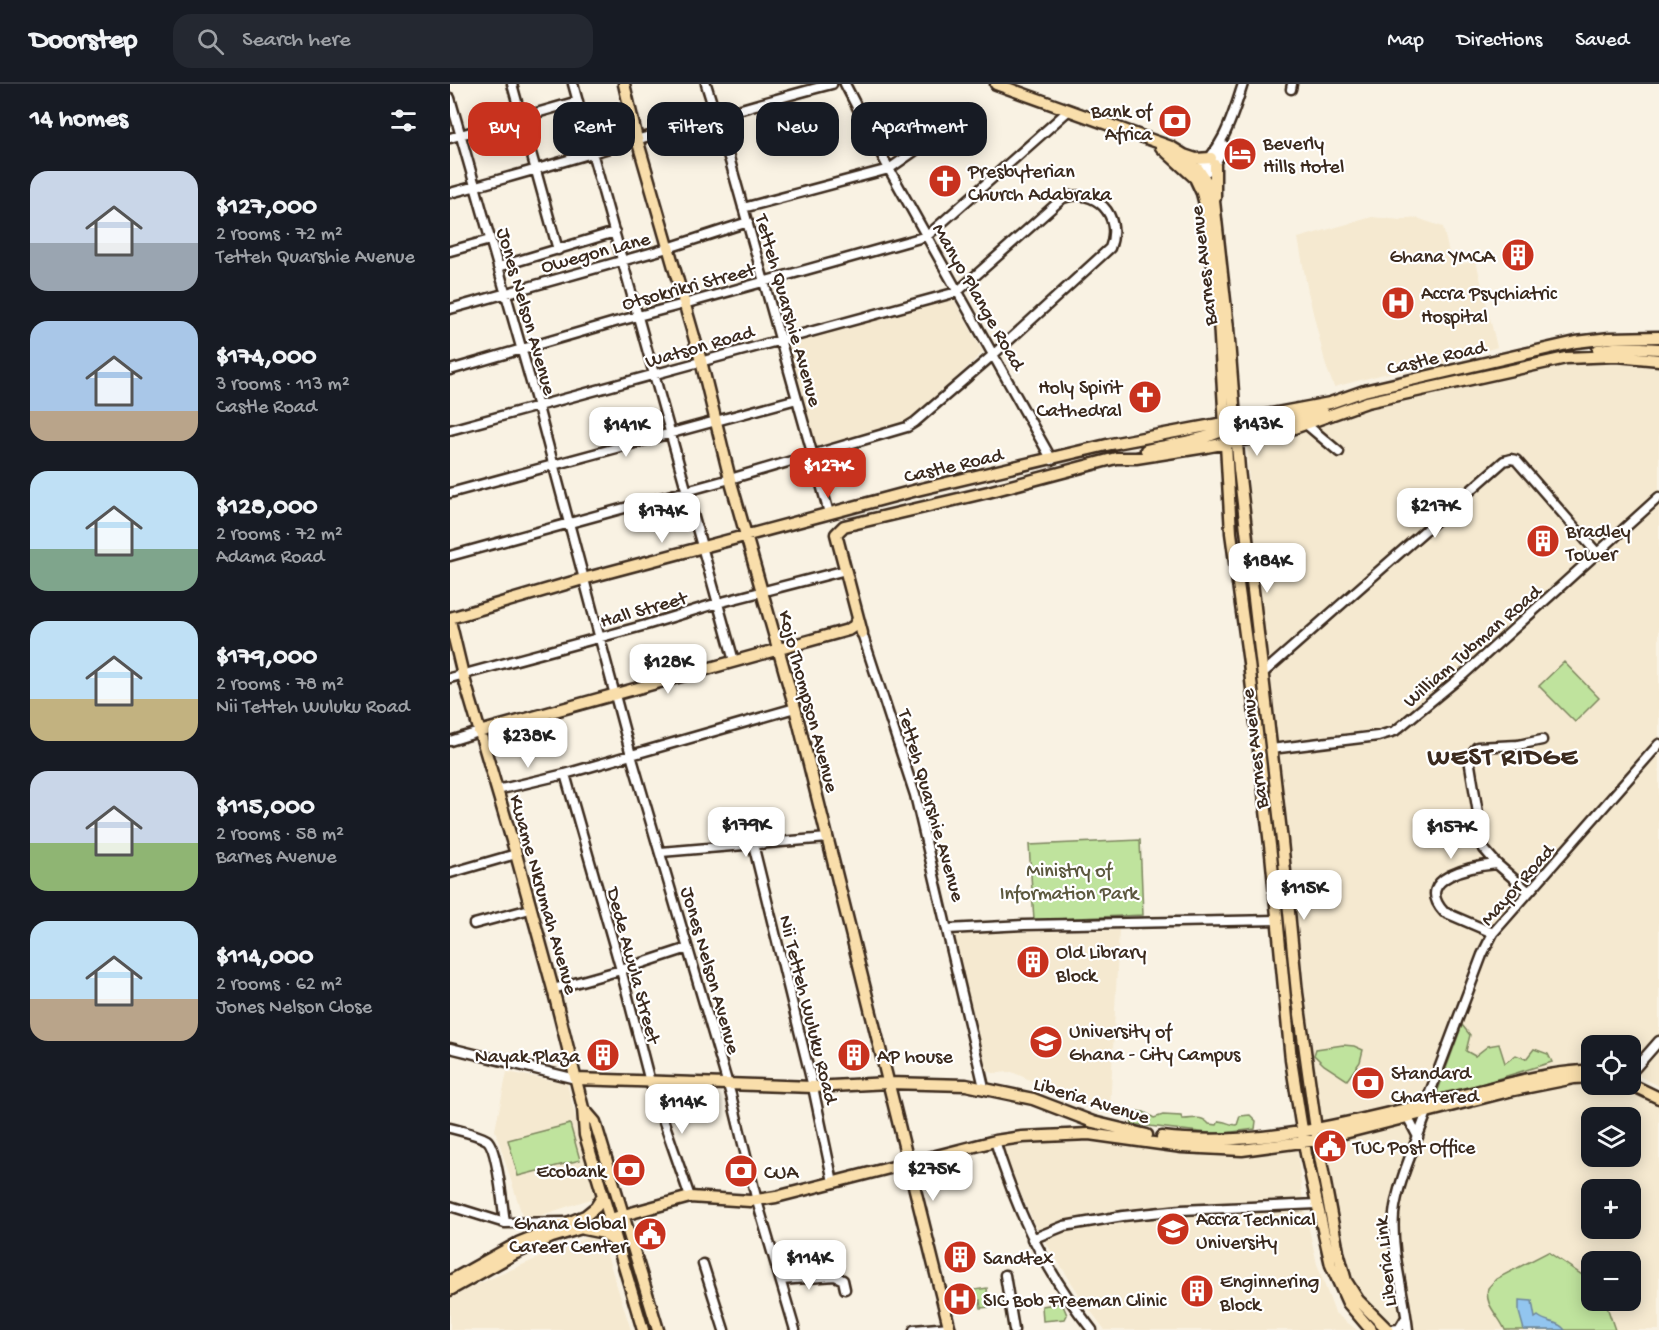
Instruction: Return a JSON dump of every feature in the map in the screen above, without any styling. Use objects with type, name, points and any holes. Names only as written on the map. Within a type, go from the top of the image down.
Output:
[{"type":"main road","name":"Kojo Thompson Avenue","points":[[624,84],[637,139],[701,361],[730,479],[795,708],[950,1329]]},
{"type":"main road","points":[[996,84],[1172,147],[1184,155],[1213,161],[1214,201]]},
{"type":"main road","points":[[1151,140],[1197,174]]},
{"type":"main road","name":"Barnes Avenue","points":[[1184,155],[1214,201],[1233,394],[1226,466],[1233,555],[1249,663],[1278,920],[1291,1060],[1303,1137],[1331,1265],[1342,1293],[1371,1330]]},
{"type":"main road","name":"Barnes Avenue","points":[[1197,174],[1205,202],[1211,242],[1219,320],[1222,399],[1239,469],[1297,993],[1316,1135],[1338,1252],[1346,1281],[1358,1300],[1388,1330]]},
{"type":"main road","name":"Castle Road","points":[[836,534],[844,526],[1116,458],[1136,458],[1206,447],[1273,413],[1329,403],[1364,391],[1576,342],[1659,336]]},
{"type":"main road","points":[[1566,358],[1613,348],[1659,349]]},
{"type":"main road","name":"Castle Road","points":[[450,619],[583,579],[829,513],[1111,444],[1208,425],[1230,433],[1265,436],[1307,425],[1367,402],[1566,358],[1608,356],[1659,360]]},
{"type":"main road","points":[[1233,394],[1237,403],[1245,409],[1273,413]]},
{"type":"main road","points":[[1208,425],[1218,415],[1222,399]]},
{"type":"main road","points":[[1116,458],[1290,422],[1323,408],[1329,403]]},
{"type":"main road","points":[[1239,469],[1246,448],[1265,436]]},
{"type":"main road","points":[[1206,447],[1219,455],[1226,466]]},
{"type":"main road","points":[[917,490],[921,507]]},
{"type":"main road","name":"Tetteh Quarshie Avenue","points":[[836,534],[862,633]]},
{"type":"main road","name":"Kwame Nkrumah Avenue","points":[[450,619],[463,675],[554,989],[583,1108],[585,1135],[643,1330]]},
{"type":"main road","points":[[480,732],[848,630],[857,623],[858,619]]},
{"type":"main road","points":[[848,630],[862,633]]},
{"type":"main road","name":"Liberia Avenue","points":[[1316,1135],[1426,1108],[1528,1079],[1581,1071]]},
{"type":"main road","name":"Liberia Avenue","points":[[450,1290],[514,1254],[552,1237],[690,1197],[757,1200],[995,1141],[1044,1135],[1089,1134],[1182,1148],[1227,1151],[1408,1118],[1426,1108],[1581,1078]]},
{"type":"main road","name":"Liberia Avenue","points":[[576,1079],[813,1087],[948,1083],[984,1087],[1033,1099],[1093,1122],[1150,1136],[1198,1140],[1303,1137]]},
{"type":"main road","points":[[1641,1082],[1659,1091]]},
{"type":"main road","points":[[1641,1089],[1659,1098]]},
{"type":"main road","name":"Kwame Nkrumah Avenue","points":[[583,1108],[595,1122],[658,1330]]},
{"type":"main road","points":[[1089,1134],[1093,1122]]},
{"type":"main road","points":[[450,1281],[518,1243],[589,1213],[603,1196]]},
{"type":"main road","points":[[581,1228],[604,1233],[618,1245]]},
{"type":"street","points":[[512,84],[517,102]]},
{"type":"street","points":[[541,111],[578,101],[573,84]]},
{"type":"street","name":"Tetteh Quarshie Avenue","points":[[706,84],[712,102]]},
{"type":"street","points":[[744,107],[802,88],[832,84]]},
{"type":"street","name":"Manyo Plange Road","points":[[845,84],[889,169],[1052,459]]},
{"type":"street","points":[[1197,174],[1213,161],[1225,136],[1243,84]]},
{"type":"street","name":"Jones Nelson Avenue","points":[[450,99],[795,1330]]},
{"type":"street","name":"Otsokrikri Street","points":[[450,370],[521,348],[927,236],[1068,111]]},
{"type":"street","points":[[450,138],[468,133]]},
{"type":"street","points":[[637,139],[647,136]]},
{"type":"street","points":[[532,156],[558,250]]},
{"type":"street","points":[[450,193],[580,156]]},
{"type":"street","points":[[592,156],[639,316],[734,661]]},
{"type":"street","name":"Tetteh Quarshie Avenue","points":[[728,156],[829,513]]},
{"type":"street","points":[[743,208],[889,169],[908,156]]},
{"type":"street","points":[[450,556],[898,431],[915,422],[994,354],[1110,248],[1113,235],[1112,219],[1108,210],[1091,198],[1075,194],[1063,198],[957,292]]},
{"type":"street","name":"Owegon Lane","points":[[450,309],[504,292],[668,248],[748,222]]},
{"type":"street","points":[[498,267],[615,232]]},
{"type":"street","points":[[450,251],[490,240]]},
{"type":"street","name":"Watson Road","points":[[450,430],[957,292]]},
{"type":"street","points":[[450,493],[797,399]]},
{"type":"street","points":[[1307,425],[1339,452]]},
{"type":"street","points":[[1262,674],[1504,461],[1516,460],[1599,554]]},
{"type":"street","name":"William Tubman Road","points":[[1271,749],[1378,736],[1395,731],[1463,675],[1599,554],[1659,497]]},
{"type":"street","name":"Hall Street","points":[[450,678],[718,603],[846,570]]},
{"type":"street","name":"Tetteh Quarshie Avenue","points":[[862,633],[915,795],[984,1087]]},
{"type":"street","points":[[497,790],[565,774],[795,708]]},
{"type":"street","points":[[450,741],[480,732]]},
{"type":"street","points":[[1529,892],[1497,864],[1484,849],[1470,772],[1472,753],[1480,746],[1518,745],[1542,740]]},
{"type":"street","name":"Mayor Road","points":[[1426,1108],[1482,955],[1493,933],[1659,744]]},
{"type":"street","name":"Dede Awula Street","points":[[565,774],[621,970],[650,1082],[690,1197]]},
{"type":"street","points":[[661,852],[828,838]]},
{"type":"street","name":"Nii Tetteh Wuluku Road","points":[[753,844],[813,1087],[833,1182]]},
{"type":"street","points":[[450,873],[516,854]]},
{"type":"street","points":[[1493,933],[1444,912],[1436,900],[1436,895],[1440,884],[1450,874],[1471,867],[1497,864]]},
{"type":"street","points":[[474,924],[530,909]]},
{"type":"street","points":[[948,929],[1024,925],[1278,920]]},
{"type":"street","points":[[554,989],[688,948]]},
{"type":"street","points":[[1641,1063],[1659,1041]]},
{"type":"street","points":[[450,1048],[576,1079]]},
{"type":"street","name":"Liberia Link","points":[[1408,1330],[1394,1239],[1394,1212],[1426,1108]]},
{"type":"street","points":[[1408,1118],[1418,1137]]},
{"type":"street","points":[[450,1128],[484,1139],[492,1147],[505,1223]]},
{"type":"street","points":[[995,1141],[1016,1204],[1032,1239],[1050,1271],[1092,1330]]},
{"type":"street","points":[[1032,1239],[1064,1226],[1123,1216],[1181,1210],[1317,1204]]},
{"type":"street","points":[[450,1206],[505,1223],[570,1222]]},
{"type":"street","points":[[703,1264],[724,1330]]},
{"type":"street","points":[[1005,1275],[1014,1330]]},
{"type":"street","points":[[781,1280],[835,1276],[843,1280],[845,1289]]},
{"type":"street","name":"Liberia Link","points":[[1388,1330],[1399,1329],[1406,1316]]},
{"type":"street","points":[[914,1330],[950,1329]]},
{"type":"shaded area","name":"Accra Psychiatric Hospital","points":[[1372,217],[1400,220],[1417,218],[1443,227],[1452,266],[1476,261],[1497,347],[1463,358],[1334,387],[1326,366],[1308,292],[1298,238]]},
{"type":"shaded area","points":[[953,298],[983,352],[911,421],[811,448],[783,341]]},
{"type":"shaded area","points":[[1593,359],[1659,362],[1659,1086],[1641,1077],[1641,1035],[1581,1035],[1581,1066],[1560,1066],[1317,1123],[1251,531],[1247,445],[1305,429],[1362,408],[1542,366]]},
{"type":"shaded area","name":"University of Ghana - City Campus","points":[[1119,930],[1110,1110],[1094,1108],[1012,1072],[993,1073],[986,1070],[953,933]]},
{"type":"shaded area","points":[[507,1072],[567,1083],[596,1197],[524,1221],[495,1130]]},
{"type":"shaded area","points":[[1575,1082],[1581,1082],[1581,1095],[1641,1095],[1641,1093],[1653,1098],[1659,1103],[1659,1330],[1391,1330],[1359,1294],[1343,1249],[1319,1142],[1529,1089]]},
{"type":"shaded area","name":"Accra Technical University","points":[[1069,1137],[1237,1153],[1297,1150],[1303,1202],[1317,1264],[1335,1313],[1357,1330],[1105,1330],[1084,1302],[1034,1224],[999,1143]]},
{"type":"shaded area","points":[[592,1235],[608,1258],[631,1330],[450,1330],[450,1296]]},
{"type":"green space","points":[[1564,662],[1599,698],[1575,722],[1539,686]]},
{"type":"green space","name":"Ministry of Information Park","points":[[1140,840],[1143,915],[1034,920],[1029,845]]},
{"type":"green space","points":[[1462,1025],[1470,1035],[1466,1051],[1475,1056],[1488,1046],[1499,1044],[1505,1063],[1516,1055],[1526,1059],[1534,1049],[1548,1054],[1552,1062],[1442,1096],[1437,1093]]},
{"type":"green space","points":[[1343,1045],[1363,1050],[1360,1062],[1347,1080],[1324,1065],[1314,1055],[1316,1049]]},
{"type":"green space","points":[[1134,1111],[1144,1112],[1154,1118],[1163,1115],[1181,1116],[1182,1119],[1200,1118],[1209,1124],[1217,1125],[1219,1121],[1237,1125],[1240,1116],[1250,1115],[1256,1121],[1255,1129],[1217,1134],[1132,1124],[1130,1115]]},
{"type":"green space","points":[[570,1124],[580,1160],[518,1176],[508,1140]]},
{"type":"green space","points":[[1548,1252],[1581,1274],[1581,1311],[1608,1311],[1615,1330],[1505,1330],[1488,1300],[1488,1288],[1496,1279]]},
{"type":"green space","points":[[987,1288],[988,1298],[1004,1296],[999,1306],[981,1308],[980,1300],[976,1301],[974,1290]]},
{"type":"green space","points":[[1062,1303],[1067,1315],[1065,1319],[1043,1321],[1042,1306]]},
{"type":"water","points":[[1519,1300],[1532,1301],[1535,1318],[1538,1316],[1565,1330],[1524,1330],[1519,1312]]},
{"type":"place","name":"Bank of Africa","points":[[1175,121]]},
{"type":"place","name":"Beverly Hills Hotel","points":[[1240,154]]},
{"type":"place","name":"Presbyterian Church Adabraka","points":[[945,181]]},
{"type":"place","name":"Ghana YMCA","points":[[1518,255]]},
{"type":"place","name":"Accra Psychiatric Hospital","points":[[1398,303]]},
{"type":"place","name":"Holy Spirit Cathedral","points":[[1145,397]]},
{"type":"place","name":"Bradley Tower","points":[[1543,541]]},
{"type":"place","name":"Old Library Block","points":[[1033,962]]},
{"type":"place","name":"University of Ghana - City Campus","points":[[1046,1042]]},
{"type":"place","name":"Nayak Plaza","points":[[603,1055]]},
{"type":"place","name":"AP house","points":[[854,1055]]},
{"type":"place","name":"Standard Chartered","points":[[1368,1083]]},
{"type":"place","name":"TUC Post Office","points":[[1330,1146]]},
{"type":"place","name":"Ecobank","points":[[629,1170]]},
{"type":"place","name":"CUA","points":[[741,1171]]},
{"type":"place","name":"Accra Technical University","points":[[1173,1229]]},
{"type":"place","name":"Ghana Global Career Center","points":[[650,1234]]},
{"type":"place","name":"Sandtex","points":[[960,1257]]},
{"type":"place","name":"Enginnering Block","points":[[1197,1291]]},
{"type":"place","name":"SIC Bob Freeman Clinic","points":[[960,1299]]},
{"type":"district","name":"WEST RIDGE","points":[[1503,755]]}]
